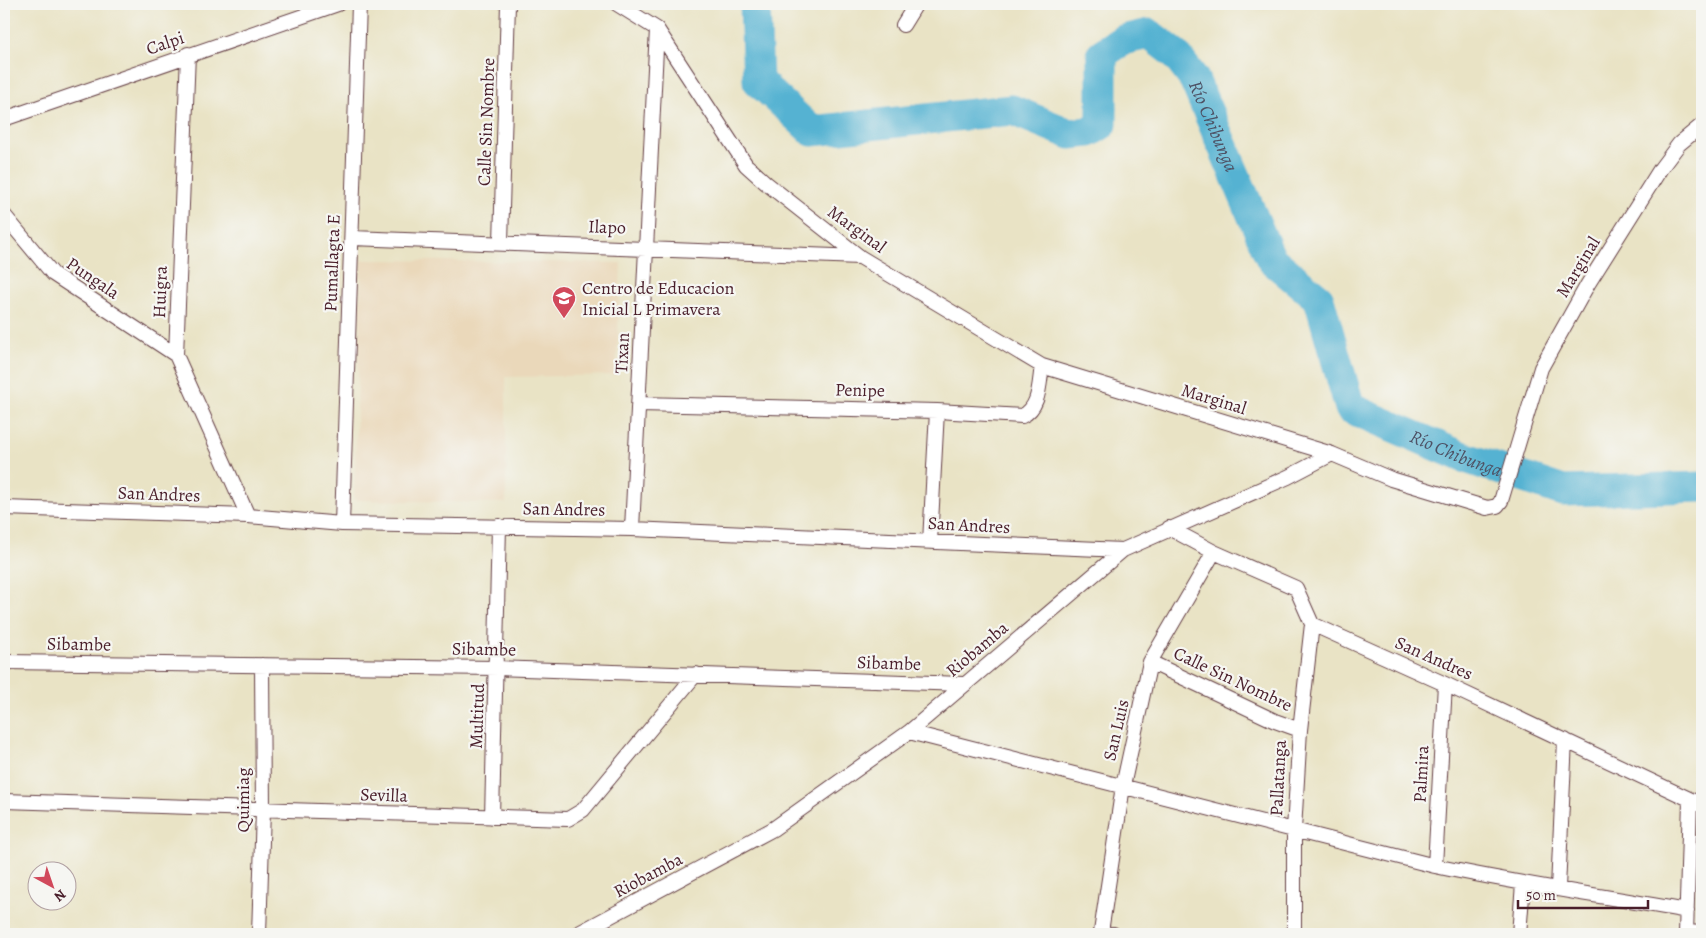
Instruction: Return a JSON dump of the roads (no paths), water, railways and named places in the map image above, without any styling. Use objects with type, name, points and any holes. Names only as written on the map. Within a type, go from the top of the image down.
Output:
[{"type":"street","name":"Calpi","points":[[4,119],[188,54],[338,4]]},
{"type":"street","name":"Pumallagta E","points":[[342,524],[359,4]]},
{"type":"street","name":"Calle Sin Nombre","points":[[501,242],[508,4]]},
{"type":"street","name":"Marginal","points":[[617,4],[657,29],[746,165],[860,257],[1042,366],[1332,454],[1391,479],[1487,508],[1497,506],[1502,501],[1516,446],[1541,368],[1588,284],[1661,168],[1679,144],[1702,125]]},
{"type":"street","points":[[903,25],[916,4]]},
{"type":"street","name":"Tixan","points":[[632,529],[657,29]]},
{"type":"street","name":"Huigra","points":[[188,54],[176,355],[248,516]]},
{"type":"street","name":"Pungala","points":[[4,215],[53,274],[176,355]]},
{"type":"street","name":"Ilapo","points":[[352,238],[646,247],[860,257]]},
{"type":"street","name":"Penipe","points":[[639,404],[937,410],[1022,416],[1030,412],[1035,406],[1042,366]]},
{"type":"street","points":[[930,542],[937,410]]},
{"type":"street","name":"Riobamba","points":[[577,934],[773,829],[910,732],[963,684],[1123,550],[1169,528],[1288,477],[1332,454]]},
{"type":"street","name":"San Andres","points":[[4,508],[248,516],[342,524],[632,529],[1123,550]]},
{"type":"street","name":"Multitud","points":[[492,817],[499,526]]},
{"type":"street","points":[[1169,528],[1214,552],[1296,588],[1312,624]]},
{"type":"street","name":"San Luis","points":[[1107,933],[1123,786],[1150,662],[1214,552]]},
{"type":"street","name":"San Andres","points":[[1312,624],[1445,684],[1696,803]]},
{"type":"street","name":"Pallatanga","points":[[1294,934],[1294,830],[1300,730],[1312,624]]},
{"type":"street","name":"Sibambe","points":[[4,662],[497,668],[963,684]]},
{"type":"street","name":"Calle Sin Nombre","points":[[1150,662],[1275,721],[1300,730]]},
{"type":"street","name":"Quimiag","points":[[259,934],[263,810],[262,665]]},
{"type":"street","name":"Sevilla","points":[[4,801],[568,819],[583,810],[696,674]]},
{"type":"street","name":"Palmira","points":[[1435,866],[1445,684]]},
{"type":"street","points":[[910,732],[1435,866],[1523,884],[1558,888],[1687,911]]},
{"type":"street","points":[[1558,888],[1565,740]]},
{"type":"street","points":[[1696,803],[1686,933],[1702,933]]},
{"type":"street","points":[[1519,934],[1523,884]]},
{"type":"waterway","name":"Río Chibunga","points":[[755,4],[758,81],[812,131],[1012,110],[1070,134],[1089,132],[1102,124],[1102,54],[1123,40],[1149,34],[1175,54],[1194,79],[1271,259],[1319,299],[1350,408],[1463,457],[1563,491],[1702,487]]},
{"type":"place","name":"Centro de Educacion Inicial L Primavera","points":[[564,319]]}]
